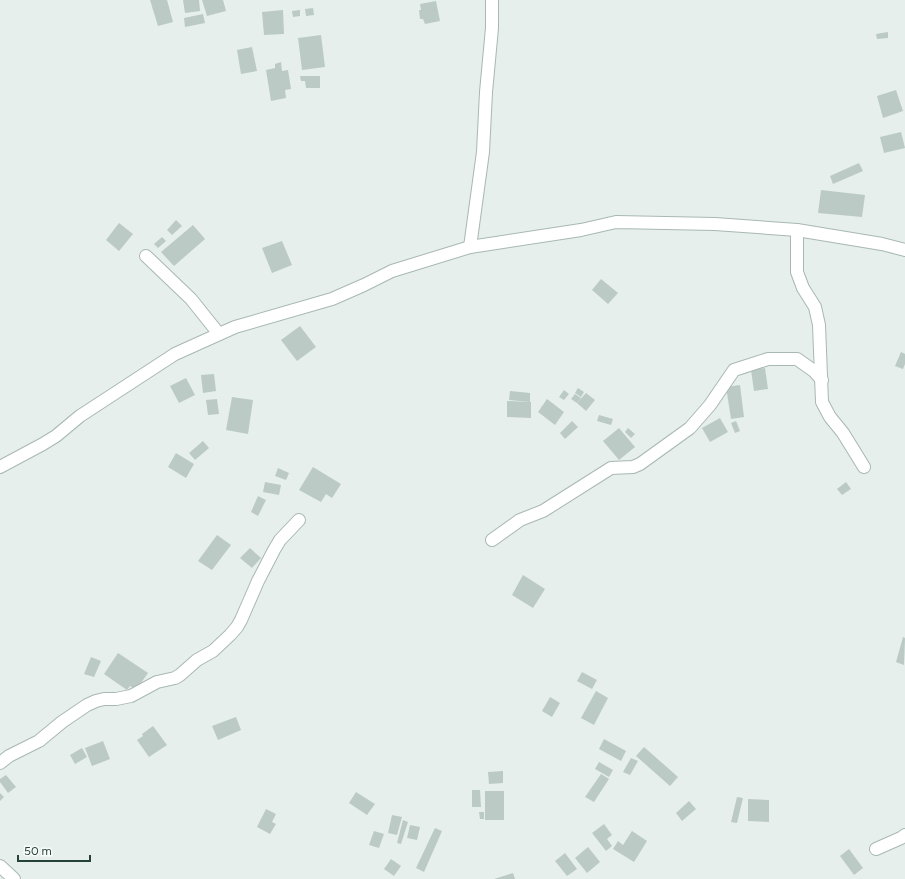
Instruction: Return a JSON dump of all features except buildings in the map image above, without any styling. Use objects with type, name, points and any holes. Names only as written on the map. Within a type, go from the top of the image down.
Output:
[{"type":"street","points":[[470,247],[483,152],[486,92],[492,28],[492,0]]},
{"type":"street","points":[[0,467],[56,436],[80,416],[175,354],[235,327],[332,299],[392,271],[470,247],[581,230],[616,222],[715,224],[796,230],[882,244],[905,250]]},
{"type":"street","points":[[796,230],[798,252],[797,272],[803,288],[815,307],[819,325],[822,402],[830,417],[844,434],[864,467]]},
{"type":"street","points":[[146,256],[191,299],[219,334]]},
{"type":"street","points":[[492,540],[520,520],[543,511],[611,468],[633,467],[640,464],[690,428],[710,405],[734,370],[768,358],[797,360],[814,371],[822,380]]},
{"type":"street","points":[[0,763],[9,756],[39,741],[62,722],[87,705],[104,699],[130,696],[158,682],[175,678],[197,660],[213,651],[237,627],[274,550],[280,540],[299,520]]},
{"type":"street","points":[[876,849],[905,835]]},
{"type":"street","points":[[0,866],[14,879]]}]
